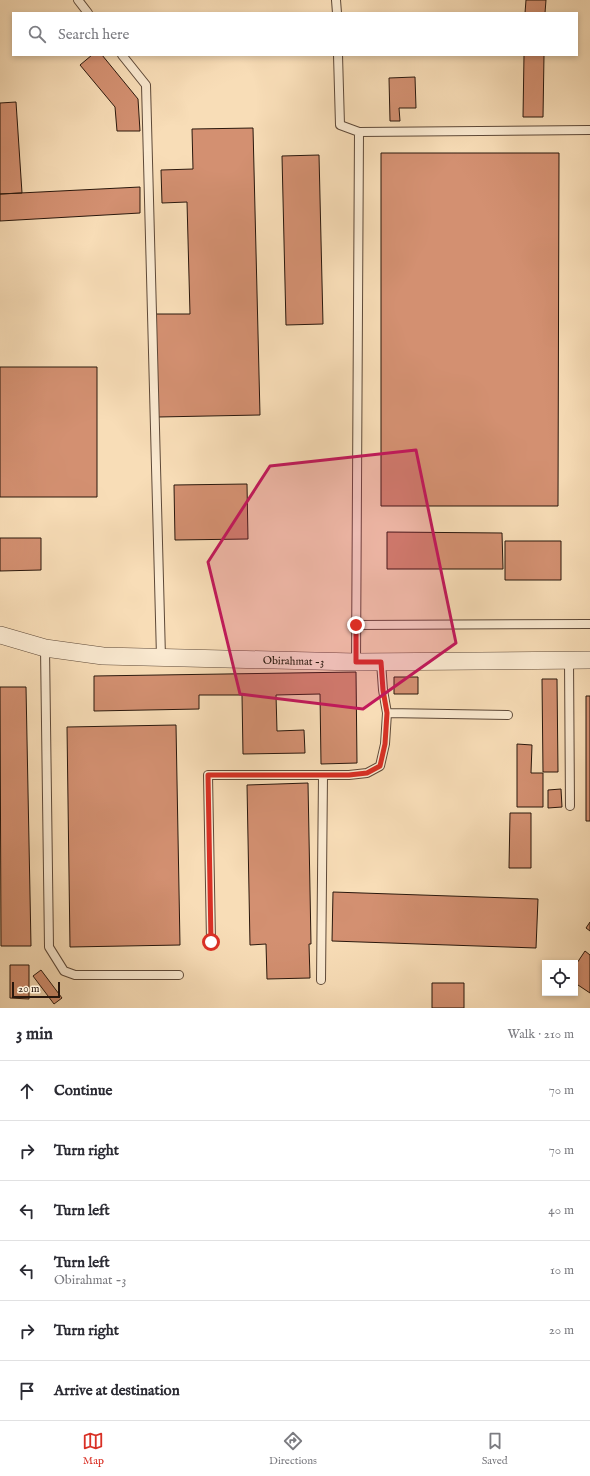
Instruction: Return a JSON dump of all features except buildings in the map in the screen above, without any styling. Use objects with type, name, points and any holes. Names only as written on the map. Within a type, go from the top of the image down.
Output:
[{"type":"street","name":"Obirahmat -3","points":[[0,635],[45,648],[103,656],[356,662],[590,660]]},
{"type":"lane","points":[[78,0],[87,12]]},
{"type":"lane","points":[[336,0],[337,12]]},
{"type":"lane","points":[[123,56],[146,85],[162,657]]},
{"type":"lane","points":[[338,56],[340,125],[359,132],[590,130]]},
{"type":"lane","points":[[356,662],[359,132]]},
{"type":"lane","points":[[356,625],[590,624]]},
{"type":"lane","points":[[45,648],[49,948],[64,971],[75,975],[179,975]]},
{"type":"lane","points":[[569,660],[570,806]]},
{"type":"lane","points":[[211,942],[208,775],[349,775],[367,773],[380,766],[385,744],[387,713],[383,690],[381,662]]},
{"type":"lane","points":[[387,713],[508,716]]},
{"type":"lane","points":[[321,980],[323,775]]},
{"type":"highlighted area","points":[[416,450],[456,643],[363,709],[240,694],[208,562],[270,466]]},
{"type":"route","points":[[211,942],[208,775],[349,775],[367,773],[380,766],[385,744],[387,713],[383,690],[381,662],[356,662],[356,625]]}]
